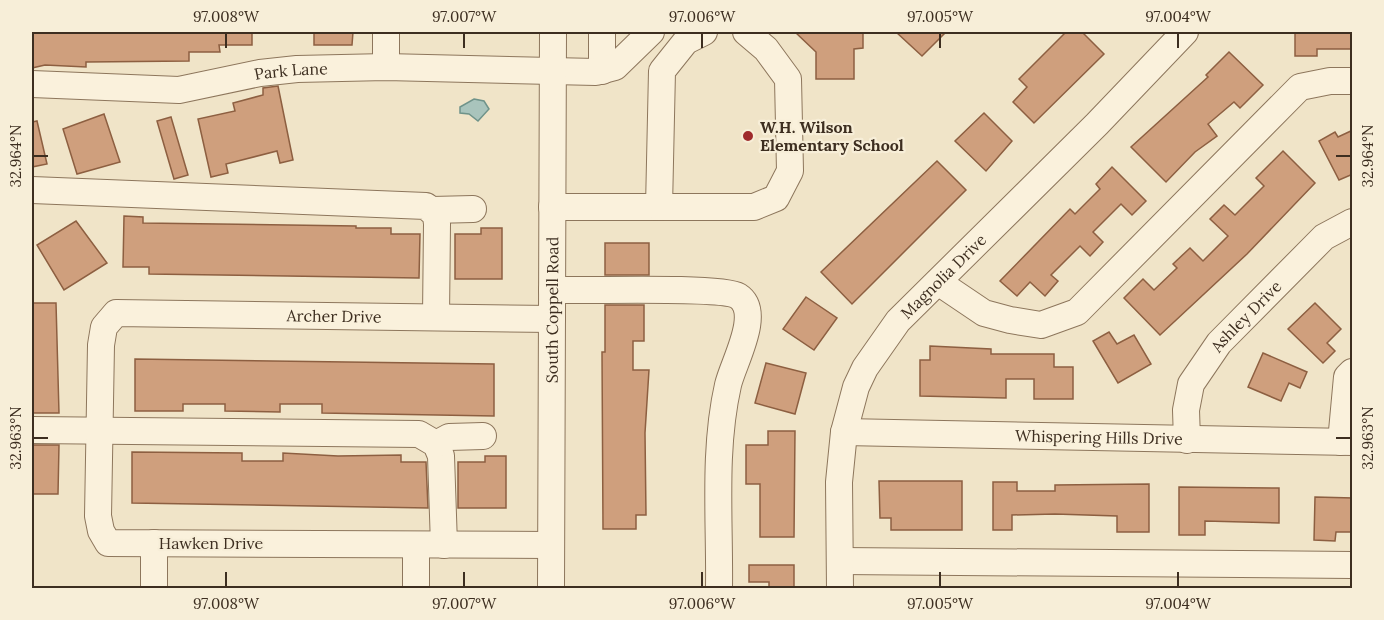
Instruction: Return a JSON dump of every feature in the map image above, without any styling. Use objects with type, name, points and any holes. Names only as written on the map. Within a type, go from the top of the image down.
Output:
[{"type":"street","points":[[386,32],[386,67]]},
{"type":"street","name":"South Coppell Road","points":[[551,588],[553,32]]},
{"type":"street","points":[[602,32],[602,70],[615,67],[650,32]]},
{"type":"street","points":[[659,207],[662,71],[686,41],[704,32]]},
{"type":"street","points":[[552,207],[754,207],[776,198],[790,171],[788,79],[766,49],[746,32]]},
{"type":"street","name":"Magnolia Drive","points":[[840,588],[839,482],[844,432],[856,387],[865,368],[898,321],[1113,108],[1185,32]]},
{"type":"street","name":"Park Lane","points":[[32,84],[179,90],[260,72],[297,69],[386,67],[602,70]]},
{"type":"street","points":[[938,282],[984,313],[1010,320],[1041,325],[1077,312],[1300,87],[1330,81],[1353,81]]},
{"type":"street","points":[[32,190],[415,204],[432,210],[473,209]]},
{"type":"street","points":[[432,210],[437,224],[436,317]]},
{"type":"street","name":"Ashley Drive","points":[[1187,440],[1186,410],[1191,384],[1219,343],[1324,237],[1353,222]]},
{"type":"street","points":[[552,290],[704,291],[738,296],[746,305],[749,315],[728,383],[719,440],[719,588]]},
{"type":"street","name":"Archer Drive","points":[[116,313],[552,319]]},
{"type":"street","name":"Hawken Drive","points":[[116,313],[104,327],[101,345],[98,516],[101,531],[108,543],[551,545]]},
{"type":"street","points":[[1347,442],[1347,377],[1353,372]]},
{"type":"street","points":[[32,430],[419,434],[436,444],[441,456],[444,545]]},
{"type":"street","name":"Whispering Hills Drive","points":[[844,432],[1347,442]]},
{"type":"street","points":[[436,444],[449,437],[483,436]]},
{"type":"street","points":[[154,543],[154,588]]},
{"type":"street","points":[[416,545],[416,588]]},
{"type":"street","points":[[841,561],[1353,565]]},
{"type":"water","points":[[474,99],[484,101],[489,109],[478,121],[469,114],[460,113],[460,107]]},
{"type":"building","points":[[32,32],[252,32],[252,45],[219,45],[220,52],[189,52],[189,61],[86,62],[86,67],[45,65],[32,68]]},
{"type":"building","points":[[314,32],[353,32],[352,45],[314,45]]},
{"type":"building","points":[[795,32],[863,32],[863,48],[854,49],[854,79],[816,79],[816,52]]},
{"type":"building","points":[[896,32],[946,32],[922,56]]},
{"type":"building","points":[[1066,32],[1082,32],[1104,54],[1034,123],[1013,102],[1027,87],[1019,79]]},
{"type":"building","points":[[1295,32],[1353,32],[1353,49],[1317,49],[1317,56],[1295,56]]},
{"type":"building","points":[[1229,52],[1263,85],[1240,108],[1234,102],[1208,124],[1217,136],[1195,152],[1166,182],[1131,147],[1208,77],[1206,75]]},
{"type":"building","points":[[278,86],[293,160],[280,163],[277,151],[226,164],[228,173],[211,177],[198,119],[235,111],[233,103],[263,95],[263,88]]},
{"type":"building","points":[[984,113],[1012,141],[986,171],[955,141]]},
{"type":"building","points":[[104,114],[120,162],[77,174],[63,129]]},
{"type":"building","points":[[171,117],[188,175],[174,179],[157,121]]},
{"type":"building","points":[[37,121],[47,164],[32,167],[32,122]]},
{"type":"building","points":[[1353,130],[1353,174],[1339,180],[1319,141],[1335,132],[1338,137]]},
{"type":"building","points":[[1283,151],[1315,183],[1247,254],[1160,335],[1124,298],[1143,279],[1154,290],[1177,268],[1173,264],[1190,248],[1203,261],[1228,236],[1210,219],[1224,205],[1235,215],[1264,186],[1256,178]]},
{"type":"building","points":[[937,161],[966,190],[852,304],[821,272]]},
{"type":"building","points":[[1112,167],[1146,201],[1132,215],[1121,204],[1093,232],[1103,242],[1090,256],[1080,246],[1051,275],[1058,281],[1045,296],[1030,282],[1017,296],[1000,281],[1070,209],[1075,214],[1100,189],[1096,184]]},
{"type":"building","points":[[124,216],[143,217],[143,223],[356,226],[356,228],[391,228],[391,234],[420,234],[419,278],[149,274],[149,267],[123,267]]},
{"type":"building","points":[[76,221],[107,263],[64,290],[37,245]]},
{"type":"building","points":[[481,228],[502,228],[502,279],[455,279],[455,234],[481,234]]},
{"type":"building","points":[[605,243],[649,243],[649,275],[605,275]]},
{"type":"building","points":[[806,297],[837,318],[814,350],[783,329]]},
{"type":"building","points":[[32,303],[56,303],[59,413],[32,413]]},
{"type":"building","points":[[1315,303],[1341,329],[1327,343],[1335,351],[1323,363],[1288,329]]},
{"type":"building","points":[[605,305],[644,305],[644,341],[633,341],[633,370],[649,370],[645,433],[646,515],[636,515],[636,529],[603,529],[602,352],[605,352]]},
{"type":"building","points":[[1109,332],[1117,344],[1134,335],[1151,364],[1118,383],[1093,341]]},
{"type":"building","points":[[930,346],[991,349],[991,354],[1054,354],[1054,367],[1073,367],[1073,399],[1034,399],[1034,379],[1006,379],[1006,398],[920,396],[920,360],[930,360]]},
{"type":"building","points":[[1263,353],[1307,372],[1300,388],[1289,383],[1281,401],[1248,387]]},
{"type":"building","points":[[135,359],[494,364],[494,416],[322,413],[322,404],[280,404],[280,412],[225,411],[225,404],[183,404],[183,411],[135,411]]},
{"type":"building","points":[[766,363],[806,373],[795,414],[755,403]]},
{"type":"building","points":[[768,431],[795,431],[794,537],[760,537],[760,484],[746,484],[746,445],[768,445]]},
{"type":"building","points":[[32,445],[59,445],[58,494],[32,494]]},
{"type":"building","points":[[132,452],[242,453],[242,461],[283,461],[283,453],[338,456],[401,455],[401,462],[426,462],[428,508],[132,503]]},
{"type":"building","points":[[485,456],[506,456],[506,508],[458,508],[458,462],[485,462]]},
{"type":"building","points":[[879,481],[962,481],[962,530],[891,530],[891,518],[880,518]]},
{"type":"building","points":[[993,482],[1017,482],[1017,491],[1055,491],[1055,485],[1149,484],[1149,532],[1117,532],[1117,516],[1055,514],[1012,515],[1012,530],[993,530]]},
{"type":"building","points":[[1179,487],[1279,488],[1279,523],[1205,521],[1205,535],[1179,535]]},
{"type":"building","points":[[1315,497],[1353,498],[1352,532],[1336,532],[1335,541],[1314,540]]},
{"type":"building","points":[[749,565],[794,565],[794,588],[769,588],[769,582],[749,582]]},
{"type":"place","name":"W.H. Wilson Elementary School","points":[[748,136]]}]
